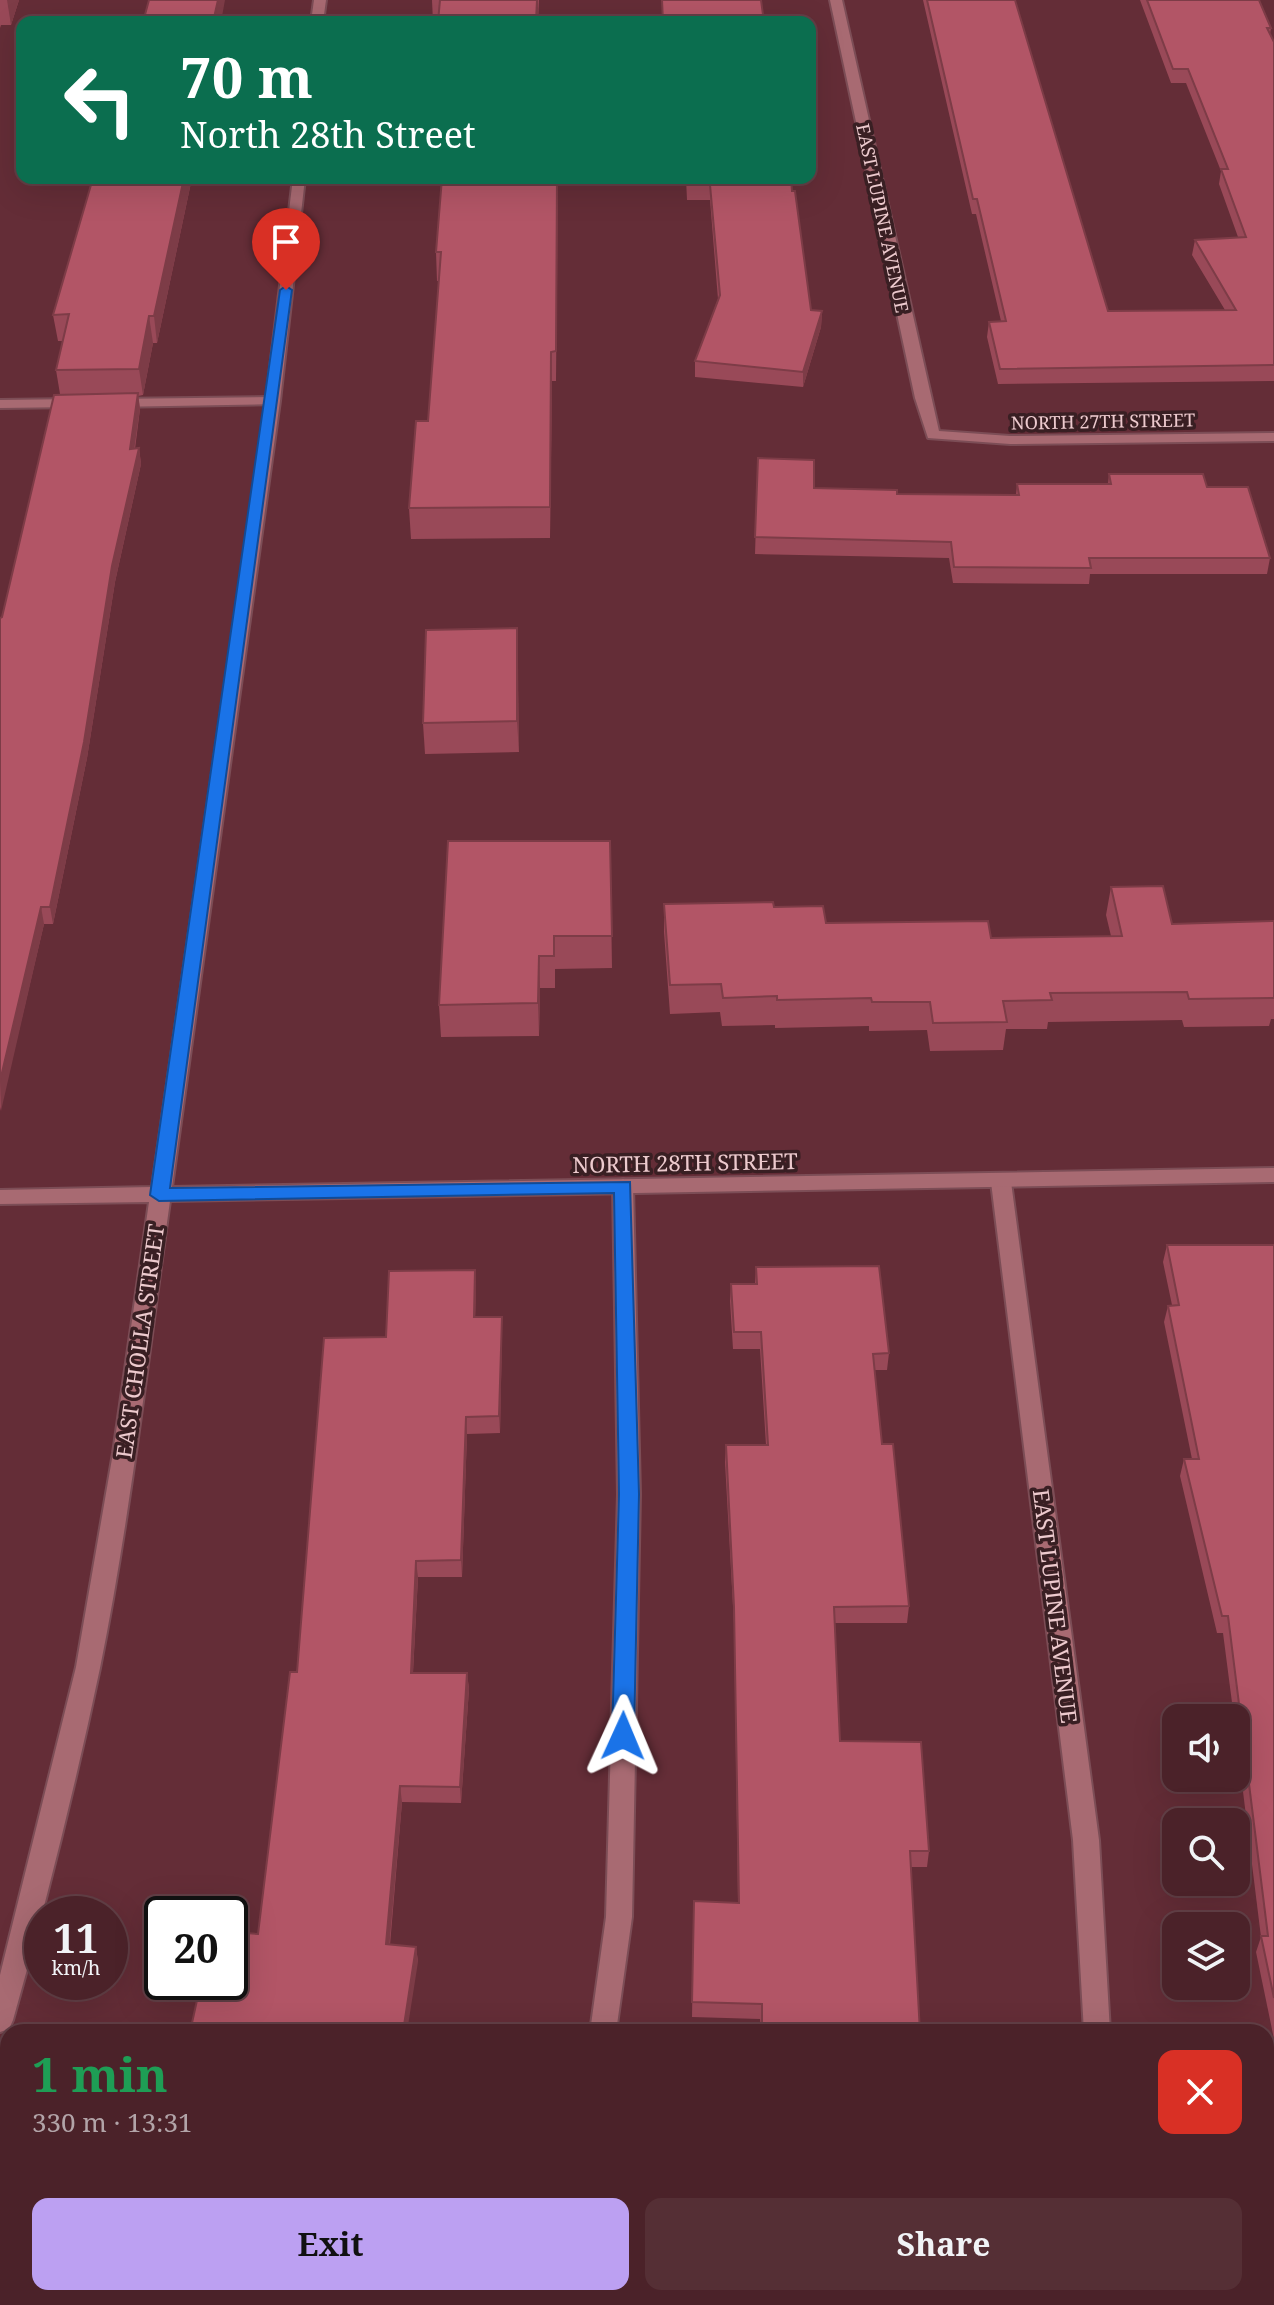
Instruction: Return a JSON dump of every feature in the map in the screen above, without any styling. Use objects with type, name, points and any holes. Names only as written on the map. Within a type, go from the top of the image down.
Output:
[{"type":"street","name":"EAST LUPINE AVENUE","points":[[836,0],[922,398],[933,435]]},
{"type":"street","name":"EAST CHOLLA STREET","points":[[0,2020],[27,1927],[88,1667],[124,1453],[273,401],[298,184]]},
{"type":"street","points":[[0,404],[273,401]]},
{"type":"street","name":"NORTH 27TH STREET","points":[[933,435],[1010,440],[1274,437]]},
{"type":"street","name":"NORTH 28TH STREET","points":[[0,1197],[1274,1175]]},
{"type":"street","name":"EAST LUPINE AVENUE","points":[[1001,1182],[1086,1840],[1097,2024]]},
{"type":"street","points":[[604,2024],[619,1917],[629,1494],[623,1186]]},
{"type":"building","points":[[149,0],[218,0],[214,16],[145,16]]},
{"type":"building","points":[[440,0],[537,0],[536,16],[439,16]]},
{"type":"building","points":[[662,0],[761,0],[763,16],[663,16]]},
{"type":"building","points":[[927,0],[1015,0],[1108,311],[1236,310],[1195,240],[1246,237],[1221,169],[1228,169],[1188,69],[1173,69],[1147,0],[1259,0],[1274,42],[1274,365],[1000,369],[989,322],[1006,321],[977,199],[973,199]]},
{"type":"building","points":[[91,184],[183,184],[154,316],[149,316],[139,369],[56,370],[69,314],[53,315]]},
{"type":"building","points":[[442,184],[557,184],[556,351],[551,352],[550,507],[409,508],[416,421],[428,421],[441,252],[436,252]]},
{"type":"building","points":[[791,184],[792,191],[795,191],[811,310],[822,311],[803,372],[695,361],[720,295],[710,185],[687,185]]},
{"type":"building","points":[[138,393],[130,449],[139,448],[112,566],[84,742],[50,907],[41,907],[0,1081],[0,618],[54,395]]},
{"type":"building","points":[[758,458],[814,460],[814,488],[897,490],[897,494],[1019,495],[1017,484],[1111,484],[1109,474],[1203,474],[1207,487],[1248,487],[1270,558],[1089,558],[1091,568],[954,567],[951,542],[755,537]]},
{"type":"building","points":[[517,628],[517,721],[423,723],[426,630]]},
{"type":"building","points":[[448,841],[610,841],[612,936],[554,936],[554,956],[539,956],[538,1003],[439,1005]]},
{"type":"building","points":[[1163,886],[1172,924],[1274,921],[1274,998],[1189,999],[1187,992],[1050,993],[1052,1000],[1003,1001],[1007,1022],[933,1023],[930,1002],[872,1002],[871,998],[777,1000],[777,996],[723,998],[721,984],[670,985],[664,904],[773,902],[774,907],[823,906],[826,923],[988,921],[991,938],[1122,936],[1111,887]]},
{"type":"building","points":[[1167,1245],[1274,1245],[1274,1998],[1261,1936],[1268,1936],[1250,1792],[1250,1704],[1239,1704],[1228,1616],[1222,1616],[1184,1459],[1199,1459],[1168,1306],[1179,1305]]},
{"type":"building","points":[[879,1266],[889,1353],[873,1354],[882,1444],[893,1444],[909,1606],[834,1607],[840,1741],[921,1742],[929,1851],[910,1851],[920,2024],[762,2024],[762,2004],[692,2002],[694,1901],[739,1903],[734,1607],[726,1445],[768,1445],[761,1332],[734,1332],[731,1284],[757,1284],[756,1267]]},
{"type":"building","points":[[475,1270],[474,1317],[502,1317],[499,1416],[466,1417],[461,1560],[416,1561],[411,1673],[467,1673],[460,1787],[400,1786],[386,1944],[416,1947],[404,2024],[192,2024],[197,2000],[248,2000],[248,1933],[258,1934],[290,1672],[297,1672],[324,1338],[386,1337],[389,1271]]},
{"type":"route","points":[[286,290],[273,401],[159,1195],[623,1186],[629,1494],[623,1736]]}]
